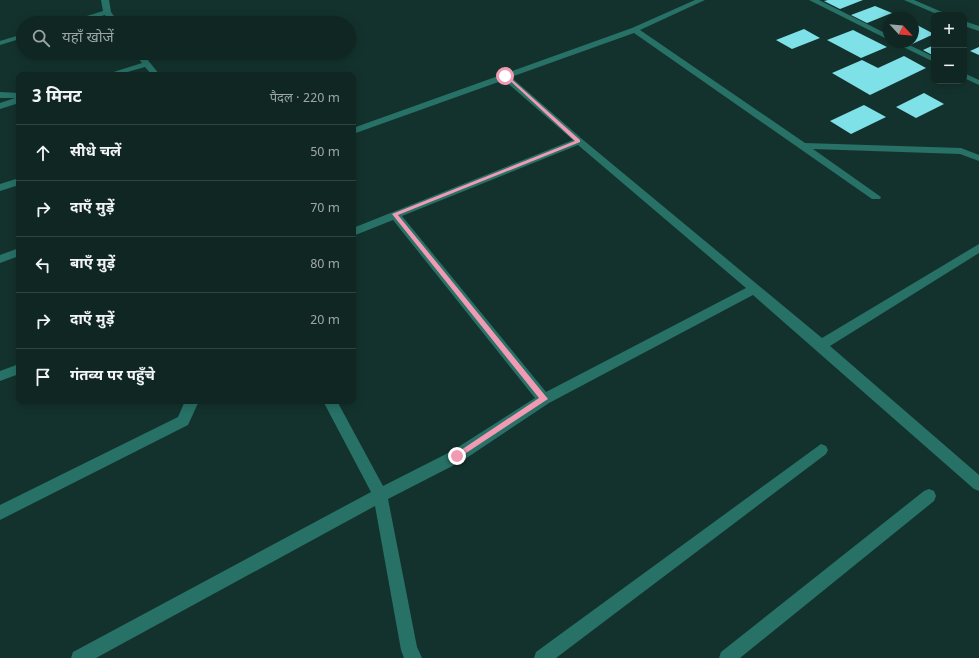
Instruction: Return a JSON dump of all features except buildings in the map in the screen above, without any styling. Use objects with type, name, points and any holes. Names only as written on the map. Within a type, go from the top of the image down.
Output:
[{"type":"street","points":[[105,0],[107,12],[110,16]]},
{"type":"street","points":[[356,130],[635,30],[701,0]]},
{"type":"street","points":[[813,0],[883,35]]},
{"type":"street","points":[[908,0],[938,12]]},
{"type":"street","points":[[93,16],[107,12]]},
{"type":"street","points":[[967,24],[979,29]]},
{"type":"street","points":[[635,30],[876,197]]},
{"type":"street","points":[[0,43],[16,38]]},
{"type":"street","points":[[909,48],[931,59]]},
{"type":"street","points":[[144,60],[154,72]]},
{"type":"street","points":[[119,72],[147,64]]},
{"type":"street","points":[[505,76],[578,141],[821,345],[979,484]]},
{"type":"street","points":[[967,77],[979,83]]},
{"type":"street","points":[[0,95],[16,96]]},
{"type":"street","points":[[0,106],[16,101]]},
{"type":"street","points":[[356,231],[578,141]]},
{"type":"street","points":[[803,146],[961,151],[979,158]]},
{"type":"street","points":[[0,188],[16,182]]},
{"type":"street","points":[[395,214],[544,399]]},
{"type":"street","points":[[821,345],[979,248]]},
{"type":"street","points":[[0,259],[16,253]]},
{"type":"street","points":[[79,658],[380,495],[457,456],[544,399],[754,289]]},
{"type":"street","points":[[0,376],[16,370]]},
{"type":"street","points":[[0,513],[184,421],[191,404]]},
{"type":"street","points":[[332,404],[380,495],[409,650],[414,658]]},
{"type":"street","points":[[542,658],[821,450]]},
{"type":"street","points":[[727,658],[929,496]]},
{"type":"route","points":[[457,456],[544,399],[395,214],[578,141],[505,76]]}]
